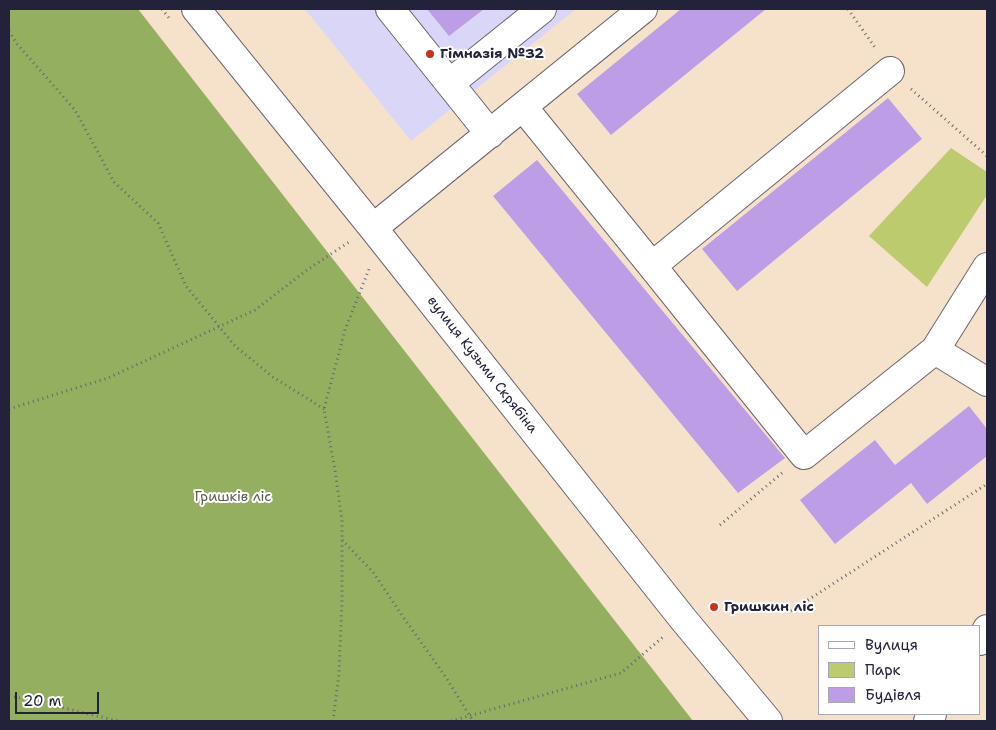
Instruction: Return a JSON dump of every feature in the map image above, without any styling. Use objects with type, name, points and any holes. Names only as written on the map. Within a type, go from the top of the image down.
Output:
[{"type":"street","name":"вулиця Кузьми Скрябіна","points":[[196,9],[373,228],[683,619],[768,721]]},
{"type":"street","points":[[390,9],[490,134]]},
{"type":"street","points":[[450,83],[542,9]]},
{"type":"street","points":[[373,228],[643,9]]},
{"type":"street","points":[[652,266],[890,71]]},
{"type":"street","points":[[523,107],[804,455],[935,350],[987,267]]},
{"type":"street","points":[[935,350],[987,382]]},
{"type":"path","points":[[9,31],[17,44],[75,110],[114,182],[158,223],[186,286],[235,346],[274,377],[324,409]]},
{"type":"path","points":[[9,409],[108,378],[255,310],[307,270],[373,228]]},
{"type":"path","points":[[333,721],[339,674],[342,600],[342,521],[324,409],[345,330],[369,270],[373,228]]},
{"type":"path","points":[[720,525],[804,455]]},
{"type":"path","points":[[791,611],[987,484]]},
{"type":"path","points":[[342,539],[373,572],[473,721]]},
{"type":"path","points":[[451,721],[621,672],[683,619]]},
{"type":"path","points":[[9,696],[118,721]]},
{"type":"shaded area","name":"Гімназія №32","points":[[305,9],[576,9],[411,141]]},
{"type":"green space","name":"Гришків ліс","points":[[9,9],[138,9],[693,721],[9,721]]},
{"type":"green space","points":[[951,148],[987,172],[987,195],[927,287],[869,236]]},
{"type":"building","points":[[427,9],[484,9],[449,36]]},
{"type":"building","points":[[681,9],[766,9],[611,135],[577,94]]},
{"type":"building","points":[[888,98],[922,139],[737,291],[702,249]]},
{"type":"building","points":[[537,160],[785,458],[738,493],[493,196]]},
{"type":"building","points":[[969,406],[987,429],[987,456],[927,504],[911,483],[835,544],[800,500],[875,440],[895,465]]},
{"type":"place","name":"Гімназія №32","points":[[430,54]]},
{"type":"place","name":"Гришкин ліс","points":[[714,607]]}]
